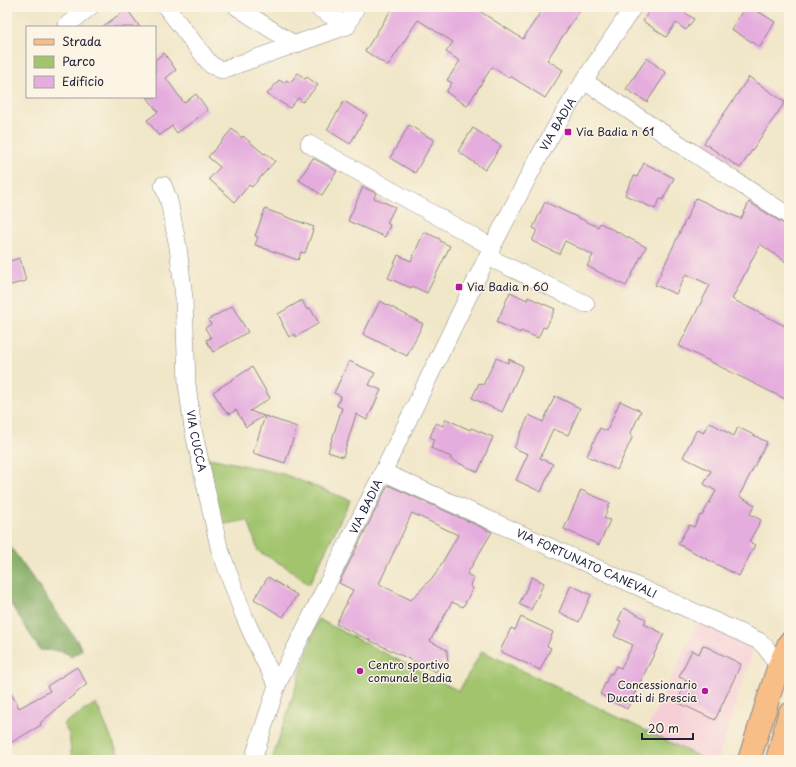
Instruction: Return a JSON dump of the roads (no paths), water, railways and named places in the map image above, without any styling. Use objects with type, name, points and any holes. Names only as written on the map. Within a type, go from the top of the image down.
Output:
[{"type":"main road","points":[[749,760],[778,668],[789,643]]},
{"type":"main road","points":[[777,760],[789,714]]},
{"type":"street","points":[[67,25],[90,7]]},
{"type":"street","points":[[166,7],[211,65],[222,70],[347,26],[356,7]]},
{"type":"street","points":[[237,7],[295,45]]},
{"type":"street","points":[[317,7],[347,26]]},
{"type":"street","name":"VIA BADIA","points":[[253,760],[277,685],[490,252],[536,162],[561,118],[633,7]]},
{"type":"street","points":[[584,81],[789,216]]},
{"type":"street","points":[[309,144],[490,252],[586,304]]},
{"type":"street","name":"VIA CUCCA","points":[[163,185],[169,201],[178,247],[184,298],[187,384],[193,429],[219,547],[244,616],[277,685]]},
{"type":"street","name":"VIA FORTUNATO CANEVALI","points":[[383,472],[758,641],[764,645],[778,668]]},
{"type":"place","name":"Via Badia n 61","points":[[568,132]]},
{"type":"place","name":"Via Badia n 60","points":[[459,287]]},
{"type":"place","name":"Centro sportivo comunale Badia","points":[[360,671]]},
{"type":"place","name":"Concessionario Ducati di Brescia","points":[[705,691]]}]
